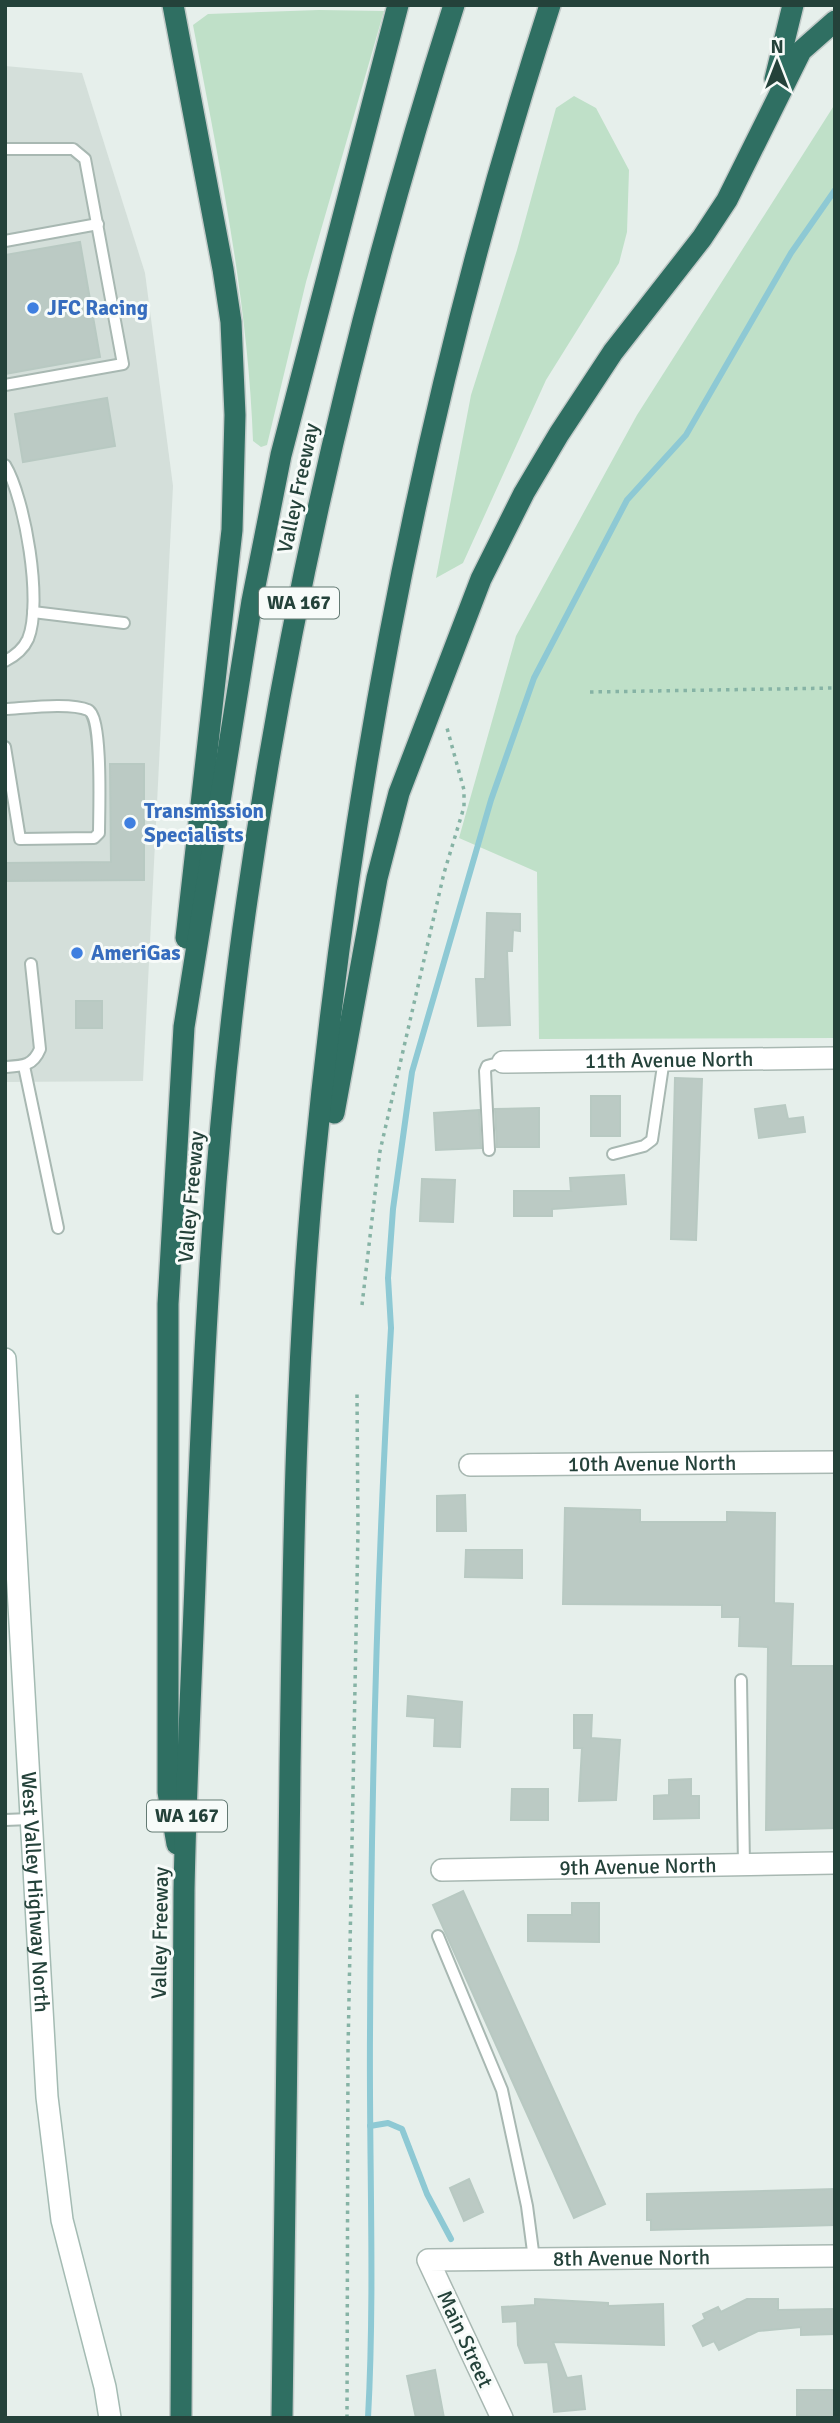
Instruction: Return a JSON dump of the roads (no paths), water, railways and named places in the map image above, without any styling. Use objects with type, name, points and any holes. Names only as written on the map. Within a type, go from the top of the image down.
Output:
[{"type":"highway","points":[[173,5],[227,293],[234,353],[235,415],[232,530],[186,933],[183,974],[184,1027],[168,1304],[168,1792],[184,1890]]},
{"type":"highway","points":[[184,1027],[251,601],[288,422],[398,5]]},
{"type":"highway","name":"Valley Freeway","points":[[181,2418],[184,1890],[201,1424],[212,1214],[246,905],[275,719],[332,444],[391,216],[454,5]]},
{"type":"highway","points":[[282,2418],[293,1577],[303,1319],[314,1168],[347,897],[396,604],[485,220],[550,5]]},
{"type":"highway","points":[[742,174],[782,60],[793,5]]},
{"type":"highway","points":[[303,1319],[340,1076],[377,878],[399,793],[481,579],[559,433],[613,352],[702,238],[742,174],[801,51],[835,21]]},
{"type":"street","name":"11th Avenue North","points":[[504,1062],[835,1058]]},
{"type":"street","name":"West Valley Highway North","points":[[5,1359],[47,2097],[62,2220],[105,2387],[110,2418]]},
{"type":"street","name":"10th Avenue North","points":[[470,1465],[835,1462]]},
{"type":"street","name":"9th Avenue North","points":[[442,1870],[835,1863]]},
{"type":"street","name":"8th Avenue North","points":[[428,2260],[835,2256]]},
{"type":"street","name":"Main Street","points":[[428,2260],[502,2418]]},
{"type":"lane","points":[[5,149],[73,149],[85,159],[123,364],[5,385]]},
{"type":"lane","points":[[5,241],[98,224]]},
{"type":"lane","points":[[5,466],[19,497],[30,569],[33,612],[24,646],[5,661]]},
{"type":"lane","points":[[33,612],[124,623]]},
{"type":"lane","points":[[5,709],[77,708],[89,710],[93,714],[99,747],[99,833],[94,838],[20,839],[5,747]]},
{"type":"lane","points":[[5,1067],[24,1066],[35,1060],[40,1049],[31,964]]},
{"type":"lane","points":[[613,1154],[644,1146],[652,1140],[664,1059]]},
{"type":"lane","points":[[489,1150],[485,1071],[487,1066],[504,1062]]},
{"type":"lane","points":[[24,1066],[58,1228]]},
{"type":"lane","points":[[741,1680],[744,1865]]},
{"type":"lane","points":[[5,1820],[30,1819]]},
{"type":"lane","points":[[438,1936],[502,2090],[527,2206],[534,2259]]},
{"type":"waterway","points":[[368,2418],[372,1858],[378,1593],[391,1328],[388,1278],[393,1209],[412,1072],[491,800],[534,678],[627,500],[686,435],[791,253],[835,190]]},
{"type":"waterway","points":[[370,2126],[388,2123],[402,2129],[427,2194],[451,2239]]},
{"type":"place","name":"JFC Racing","points":[[33,308]]},
{"type":"place","name":"Transmission Specialists","points":[[130,823]]},
{"type":"place","name":"AmeriGas","points":[[77,953]]}]
